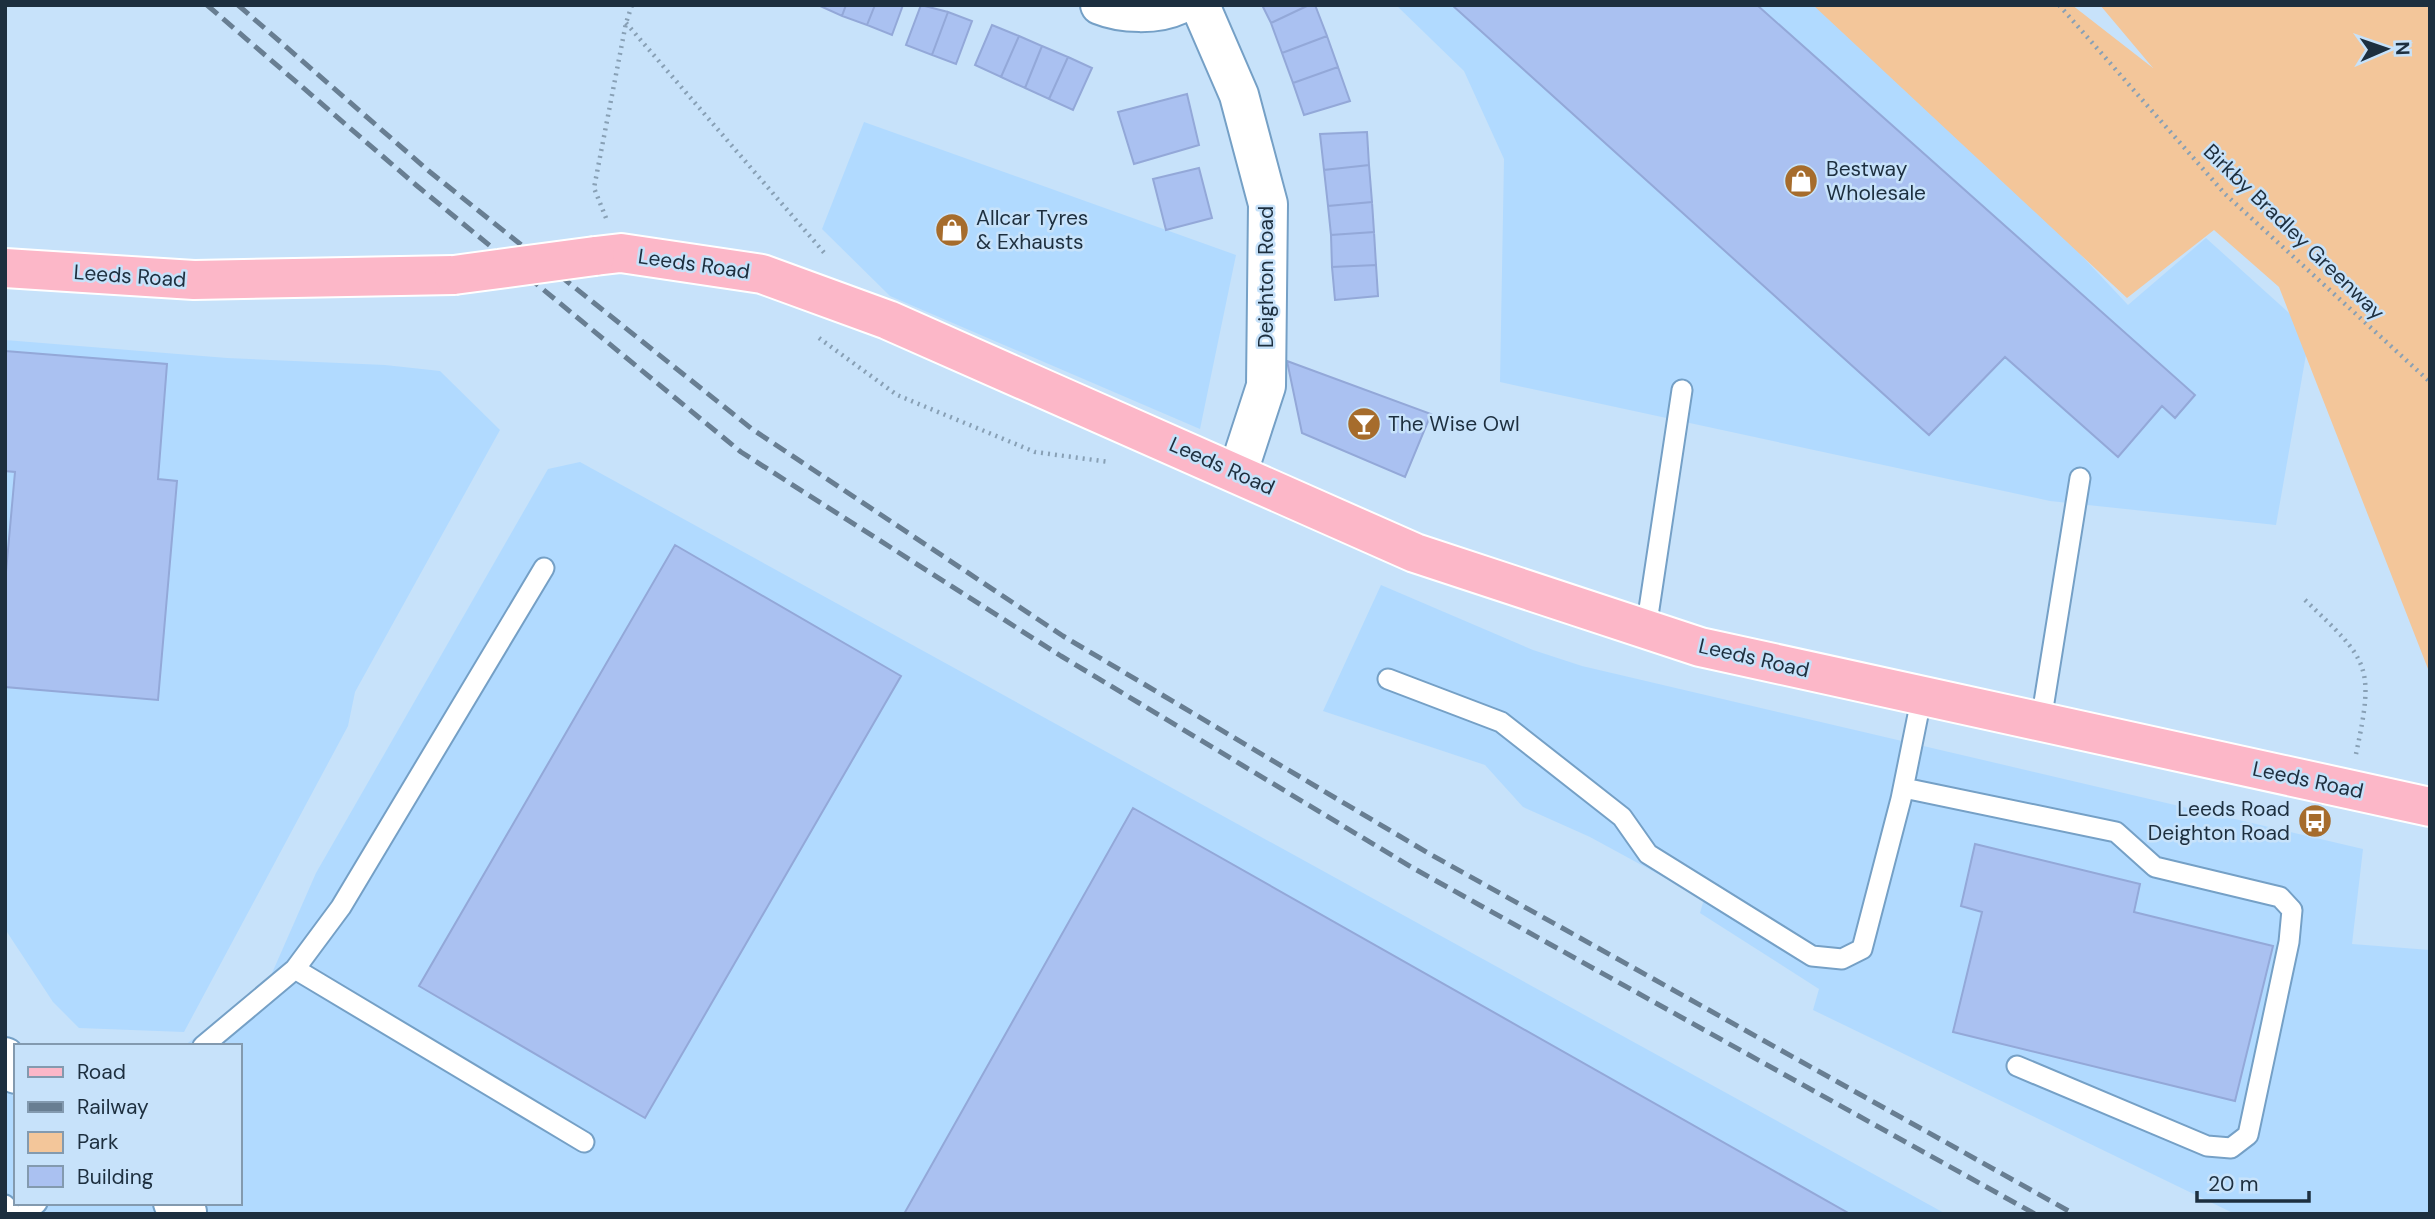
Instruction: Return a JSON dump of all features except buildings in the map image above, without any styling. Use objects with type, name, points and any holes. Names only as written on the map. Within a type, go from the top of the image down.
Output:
[{"type":"main road","name":"Leeds Road","points":[[5,268],[194,280],[454,275],[608,255],[762,274],[888,320],[1237,472],[1415,553],[1700,647],[2430,807]]},
{"type":"street","points":[[1100,5],[1113,10],[1166,11],[1178,5]]},
{"type":"street","name":"Deighton Road","points":[[1200,5],[1239,95],[1268,204],[1266,386],[1237,472]]},
{"type":"lane","points":[[1646,629],[1682,390]]},
{"type":"lane","points":[[2041,721],[2080,478]]},
{"type":"lane","points":[[204,1044],[295,969],[341,907],[544,568]]},
{"type":"lane","points":[[1388,679],[1501,722],[1622,817],[1648,854],[1812,956],[1842,959],[1862,948],[1904,788],[1922,695]]},
{"type":"lane","points":[[1904,788],[2116,832],[2155,867],[2280,897],[2292,910],[2289,942],[2248,1135],[2231,1148],[2207,1146],[2017,1066]]},
{"type":"lane","points":[[295,969],[584,1142]]},
{"type":"lane","points":[[5,1205],[12,1214]]},
{"type":"path","points":[[608,255],[594,188],[626,23],[632,5]]},
{"type":"path","name":"Birkby Bradley Greenway","points":[[2059,5],[2225,194],[2430,382]]},
{"type":"path","points":[[626,23],[835,266]]},
{"type":"path","points":[[2305,600],[2351,644],[2365,669],[2367,703],[2349,789]]},
{"type":"shaded area","points":[[1396,5],[1846,5],[2128,305],[2206,238],[2310,332],[2276,525],[2050,501],[1500,382],[1504,159],[1464,71]]},
{"type":"shaded area","points":[[864,122],[1236,255],[1200,429],[890,296],[822,229]]},
{"type":"shaded area","points":[[5,340],[227,358],[385,365],[440,371],[500,430],[355,692],[348,726],[184,1032],[79,1028],[53,1002],[5,929]]},
{"type":"shaded area","points":[[580,462],[1946,1214],[5,1214],[5,1084],[14,1098],[14,1205],[242,1205],[242,1044],[187,1044],[269,980],[316,873],[548,469]]},
{"type":"shaded area","points":[[1381,585],[1533,650],[1582,666],[2363,849],[2352,944],[2430,950],[2430,1214],[2235,1214],[1813,1010],[1819,989],[1700,913],[1704,899],[1590,837],[1523,807],[1485,765],[1323,711]]},
{"type":"green space","points":[[1813,5],[2072,5],[2153,68],[2100,5],[2430,5],[2430,674],[2279,287],[2214,230],[2127,298]]},
{"type":"railway","points":[[207,5],[416,185],[741,452],[1061,656],[1413,868],[2035,1214]]},
{"type":"railway","points":[[238,5],[430,172],[752,429],[1063,636],[1428,853],[2074,1214]]},
{"type":"place","name":"Bestway Wholesale","points":[[1801,181]]},
{"type":"place","name":"Allcar Tyres & Exhausts","points":[[952,230]]},
{"type":"place","name":"The Wise Owl","points":[[1364,424]]},
{"type":"place","name":"Leeds Road Deighton Road","points":[[2315,821]]}]
